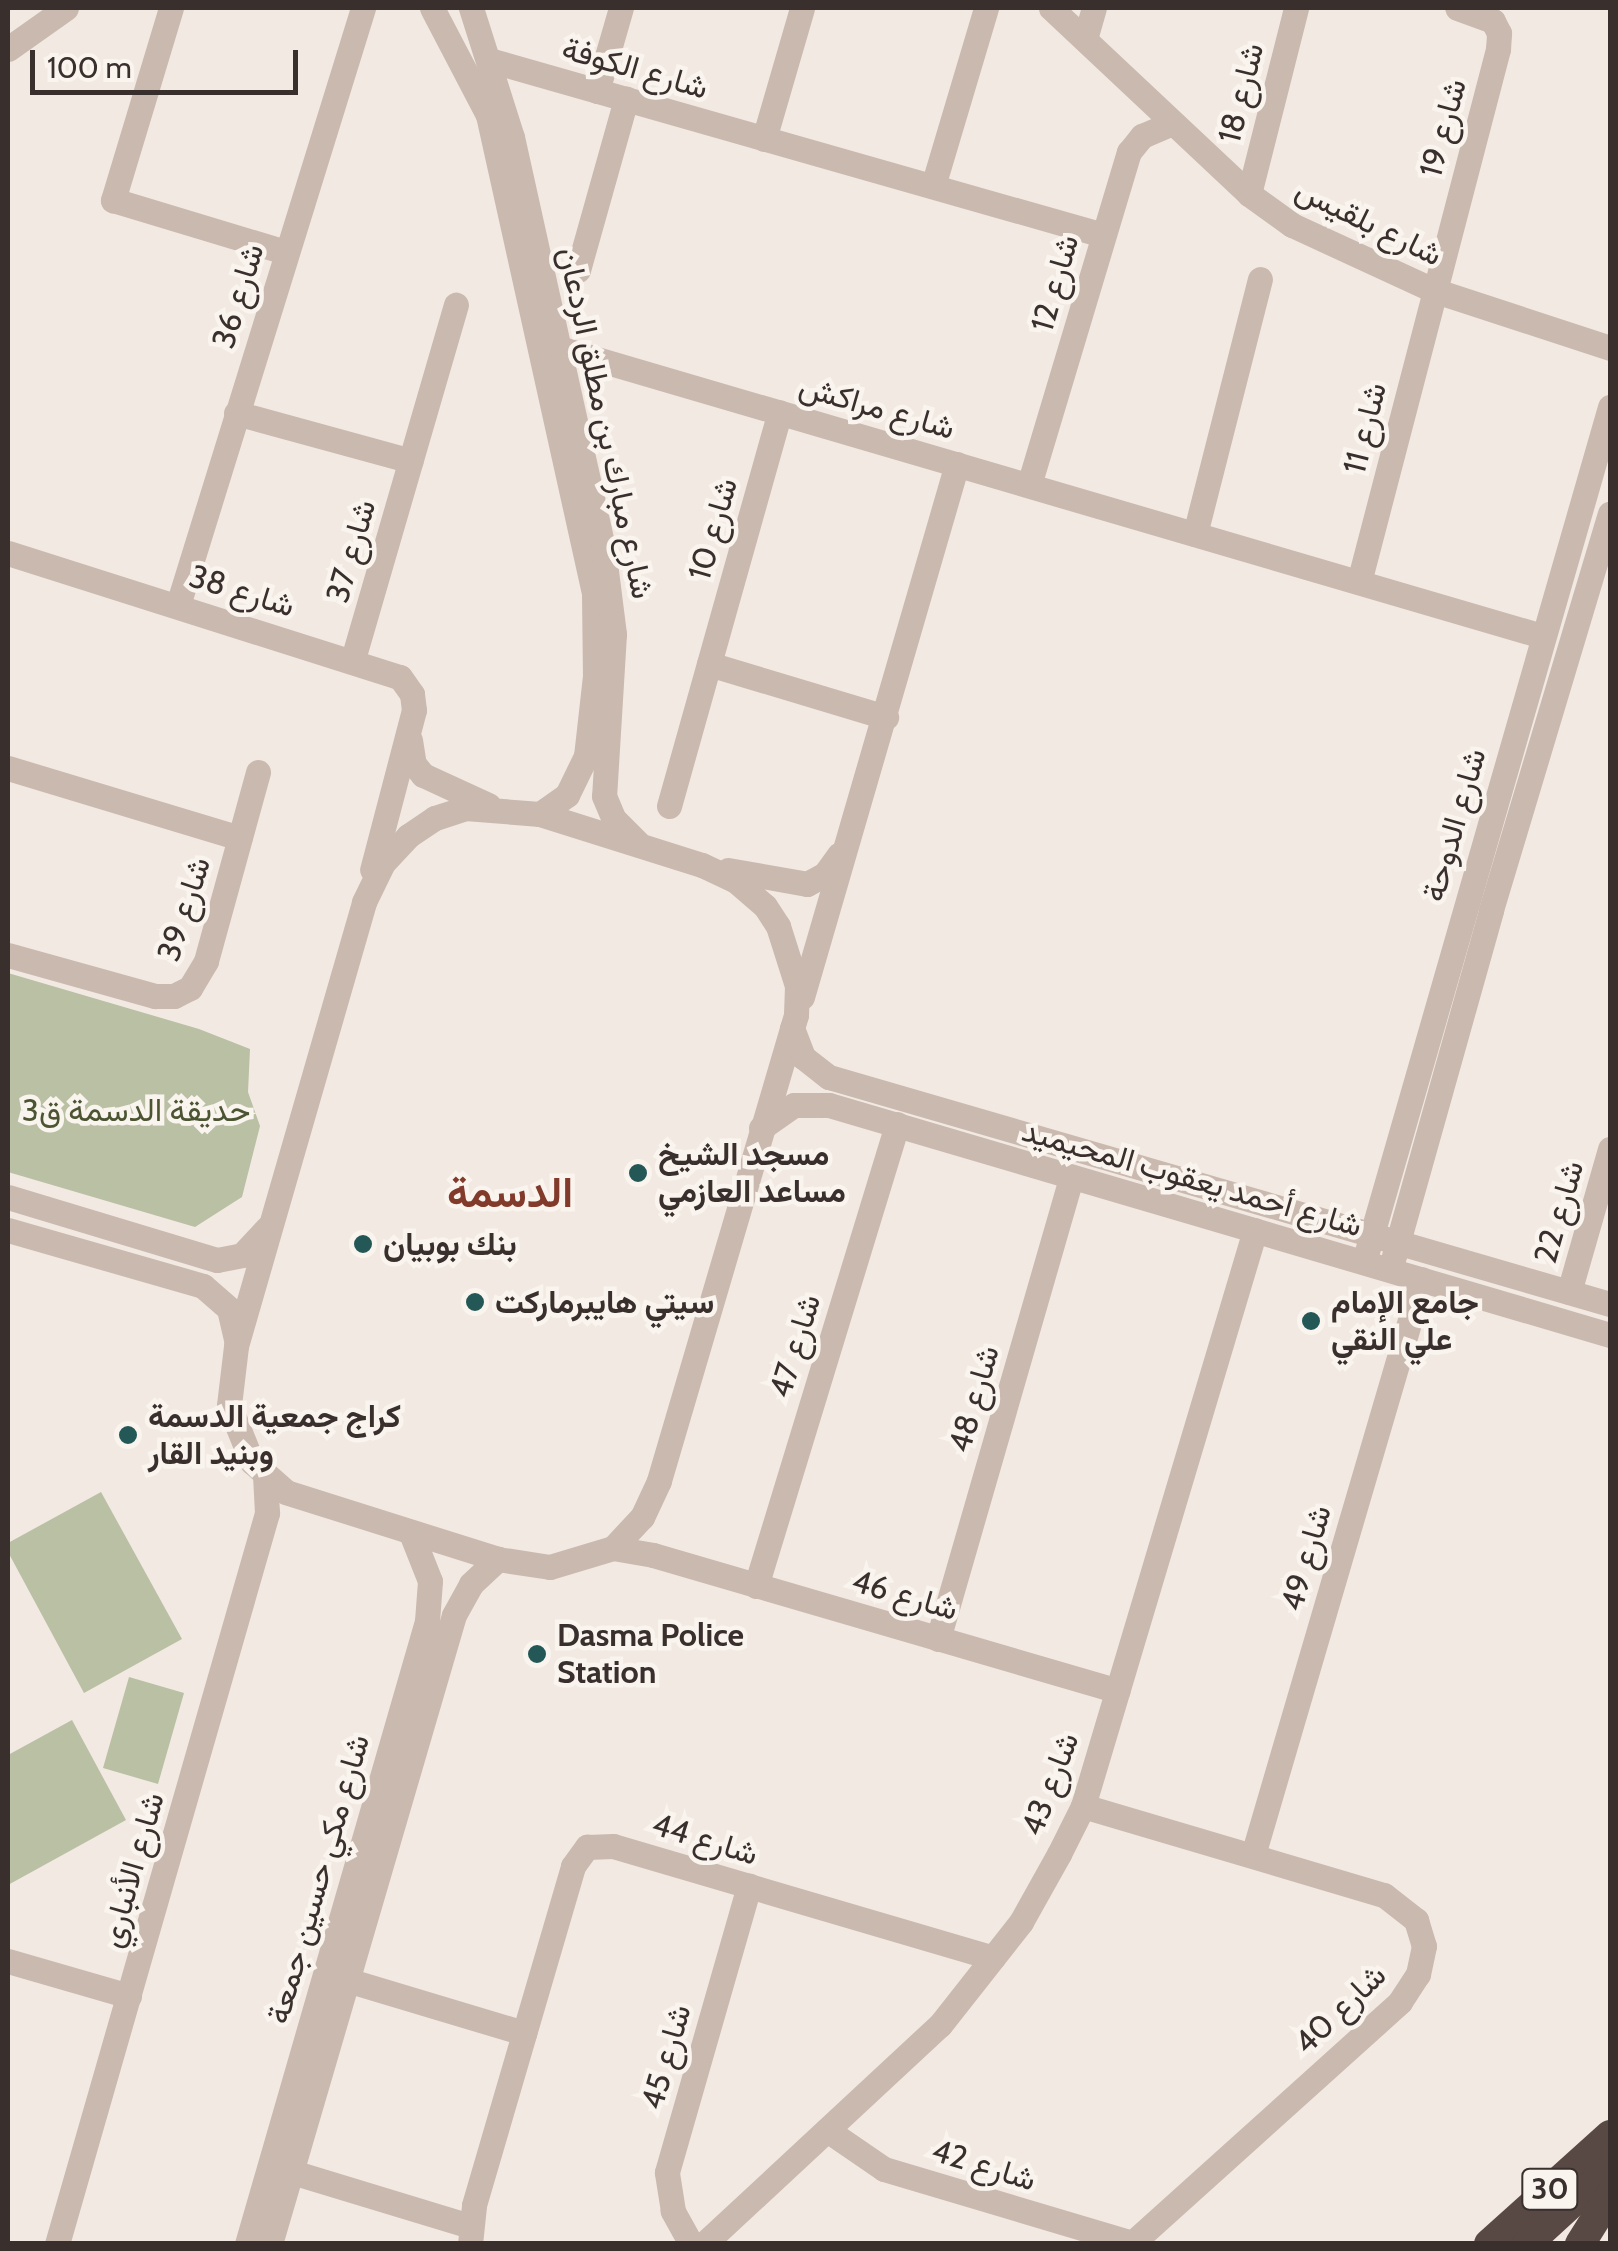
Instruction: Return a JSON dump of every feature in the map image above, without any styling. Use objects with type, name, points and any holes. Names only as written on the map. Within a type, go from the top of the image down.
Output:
[{"type":"highway","name":"30","points":[[1488,2244],[1610,2135]]},
{"type":"highway","name":"30","points":[[1527,2244],[1610,2168]]},
{"type":"highway","points":[[1580,2244],[1610,2196]]},
{"type":"street","points":[[8,49],[66,8]]},
{"type":"street","points":[[156,8],[160,43]]},
{"type":"street","points":[[170,8],[113,200],[285,252]]},
{"type":"street","name":"شارع 36","points":[[178,605],[362,8]]},
{"type":"street","points":[[436,14],[453,19],[468,8]]},
{"type":"street","name":"شارع مبارك بن مطلق الردعان","points":[[468,8],[512,136],[592,581],[596,644],[589,737],[581,769],[567,795],[540,814]]},
{"type":"street","points":[[597,91],[621,8]]},
{"type":"street","points":[[764,139],[802,8]]},
{"type":"street","points":[[932,186],[986,8]]},
{"type":"street","name":"شارع بلقيس","points":[[1051,8],[1249,194],[1320,242],[1434,290],[1610,348]]},
{"type":"street","points":[[1085,39],[1094,8]]},
{"type":"street","name":"شارع 18","points":[[1249,194],[1296,8]]},
{"type":"street","name":"شارع 19","points":[[1434,290],[1498,49],[1499,33],[1493,21],[1457,8]]},
{"type":"street","name":"شارع مبارك بن مطلق الردعان","points":[[436,14],[488,115],[550,348],[611,598],[613,671],[604,796],[614,819],[641,847]]},
{"type":"street","name":"شارع الكوفة","points":[[489,60],[1103,234]]},
{"type":"street","points":[[578,270],[626,99]]},
{"type":"street","name":"شارع 12","points":[[1029,485],[1132,147],[1146,133],[1172,123]]},
{"type":"street","points":[[1194,534],[1260,279]]},
{"type":"street","name":"شارع 11","points":[[1359,582],[1434,290]]},
{"type":"street","name":"شارع 37","points":[[353,659],[456,306]]},
{"type":"street","name":"شارع مراكش","points":[[550,348],[1542,636]]},
{"type":"street","name":"شارع الدوحة","points":[[1364,1262],[1610,406]]},
{"type":"street","name":"شارع 10","points":[[670,806],[780,412]]},
{"type":"street","points":[[236,414],[411,461]]},
{"type":"street","points":[[853,829],[831,868],[806,884],[702,865],[540,814],[498,809],[455,810],[420,826],[384,863],[364,902],[228,1382],[232,1418],[245,1450],[265,1478],[298,1497],[410,1533],[498,1559],[550,1568],[613,1548],[646,1508],[660,1481],[761,1128],[853,829],[886,716],[957,464]]},
{"type":"street","points":[[1585,487],[1592,500],[1610,500]]},
{"type":"street","name":"شارع الدوحة","points":[[1390,1270],[1491,910],[1610,513]]},
{"type":"street","name":"شارع 38","points":[[8,553],[387,670],[405,682],[414,705],[410,730],[364,902]]},
{"type":"street","points":[[709,664],[886,716]]},
{"type":"street","name":"شارع 38","points":[[410,730],[414,764],[422,776],[498,809]]},
{"type":"street","name":"شارع 39","points":[[8,768],[240,838]]},
{"type":"street","name":"شارع 39","points":[[8,955],[148,995],[179,994],[194,984],[203,970],[258,772]]},
{"type":"street","points":[[702,865],[745,887],[778,926],[795,974],[794,1022]]},
{"type":"street","name":"شارع أحمد يعقوب المحيميد","points":[[794,1022],[803,1057],[830,1077],[1610,1304]]},
{"type":"street","name":"شارع أحمد يعقوب المحيميد","points":[[761,1128],[786,1108],[808,1102],[897,1124],[1610,1335]]},
{"type":"street","name":"شارع 47","points":[[756,1586],[897,1124]]},
{"type":"street","name":"شارع 22","points":[[1570,1292],[1610,1149]]},
{"type":"street","name":"شارع 48","points":[[938,1639],[1071,1177]]},
{"type":"street","points":[[8,1197],[218,1260],[242,1255],[272,1220]]},
{"type":"street","points":[[8,1230],[210,1288],[229,1310],[236,1346]]},
{"type":"street","name":"شارع 43","points":[[704,2244],[940,2025],[1021,1922],[1083,1806],[1255,1230]]},
{"type":"street","name":"شارع 49","points":[[1253,1856],[1422,1280]]},
{"type":"street","name":"شارع الأنباري","points":[[56,2244],[267,1514],[265,1478]]},
{"type":"street","points":[[267,1514],[298,1497]]},
{"type":"street","points":[[646,1508],[654,1538],[674,1562]]},
{"type":"street","name":"شارع مكي حسين جمعة","points":[[270,2244],[280,2168],[427,1621],[430,1581],[410,1533]]},
{"type":"street","name":"شارع 46","points":[[613,1548],[674,1562],[1117,1690]]},
{"type":"street","name":"شارع مكي حسين جمعة","points":[[246,2244],[280,2168],[347,1980],[454,1615],[472,1584],[498,1559]]},
{"type":"street","name":"شارع 40","points":[[1083,1806],[1395,1900],[1420,1928],[1421,1964],[1400,2002],[1132,2243]]},
{"type":"street","name":"شارع 44","points":[[280,2168],[470,2235],[573,1866],[587,1847],[613,1846],[994,1958]]},
{"type":"street","name":"شارع 45","points":[[691,2244],[672,2211],[667,2172],[749,1886]]},
{"type":"street","points":[[8,1961],[129,1996]]},
{"type":"street","points":[[347,1980],[524,2033]]},
{"type":"street","name":"شارع 42","points":[[827,2130],[884,2169],[1132,2243]]},
{"type":"green space","name":"حديقة الدسمة ق3","points":[[8,973],[199,1029],[250,1049],[248,1092],[260,1126],[242,1197],[195,1227],[8,1172]]},
{"type":"green space","points":[[101,1492],[182,1639],[84,1693],[8,1552],[8,1543]]},
{"type":"green space","points":[[129,1677],[184,1693],[158,1784],[103,1768]]},
{"type":"green space","points":[[72,1720],[126,1820],[8,1885],[8,1755]]},
{"type":"place","name":"مسجد الشيخ مساعد العازمي","points":[[638,1173]]},
{"type":"place","name":"بنك بوبيان","points":[[363,1244]]},
{"type":"place","name":"سيتي هايبرماركت","points":[[475,1302]]},
{"type":"place","name":"جامع الإمام علي النقي","points":[[1311,1321]]},
{"type":"place","name":"كراج جمعية الدسمة وبنيد القار","points":[[128,1435]]},
{"type":"place","name":"Dasma Police Station","points":[[537,1654]]},
{"type":"district","name":"الدسمة","points":[[510,1192]]}]
